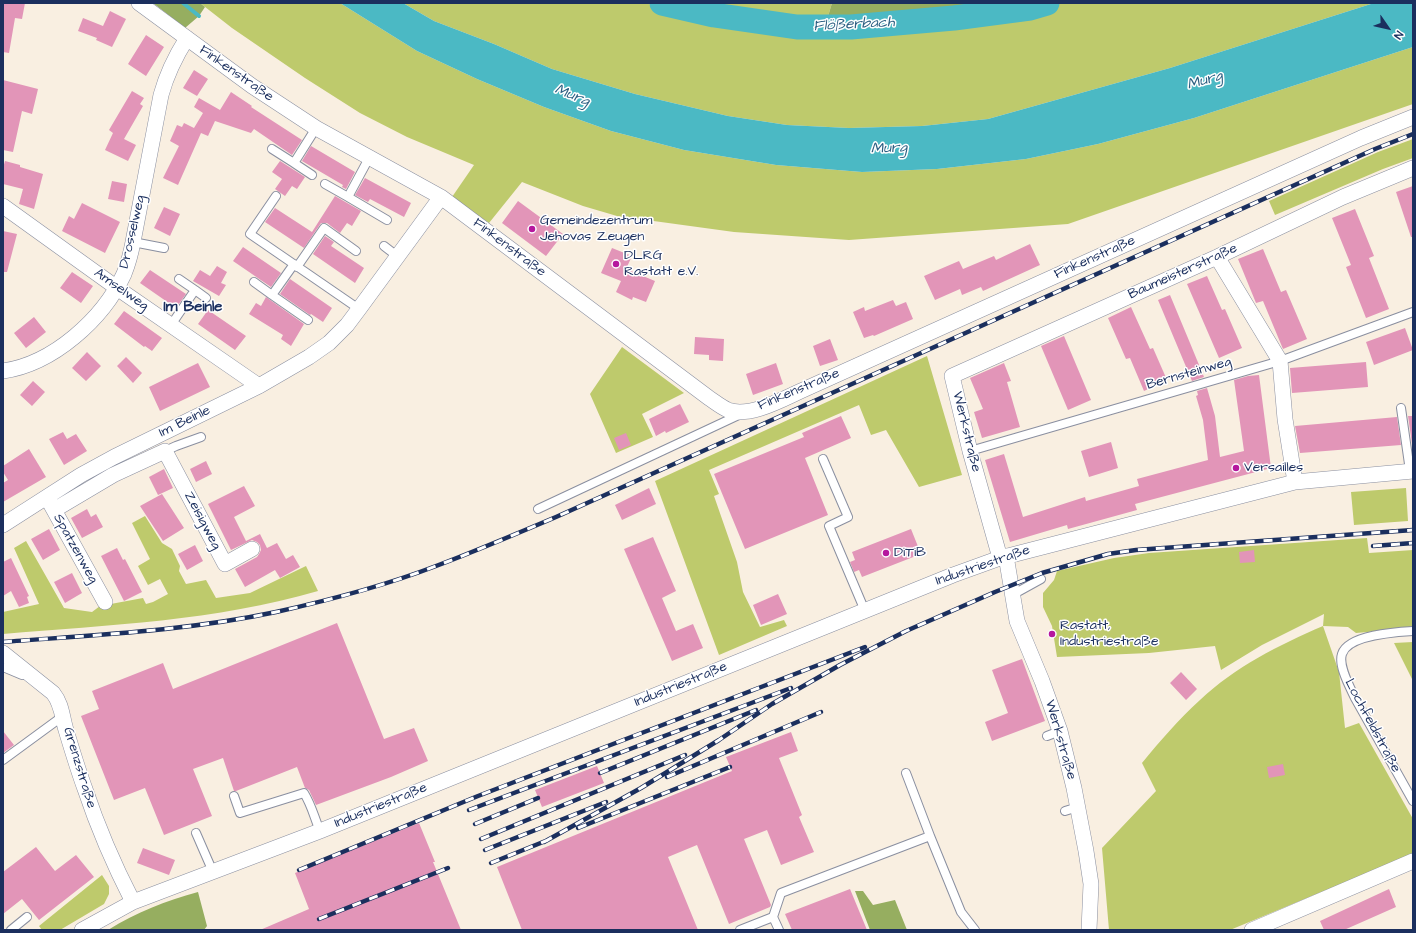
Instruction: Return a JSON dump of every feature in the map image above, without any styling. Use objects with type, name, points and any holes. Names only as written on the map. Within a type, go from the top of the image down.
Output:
[{"type":"street","name":"Finkenstraße","points":[[139,3],[252,86],[316,128],[441,197],[565,284],[719,405],[737,412],[758,409],[803,390],[1361,138],[1413,117]]},
{"type":"street","name":"Drosselweg","points":[[3,371],[31,363],[54,352],[69,342],[94,317],[116,288],[129,261],[161,95],[167,75],[175,57],[187,38]]},
{"type":"street","name":"Baumeisterstraße","points":[[952,376],[1218,257],[1343,197],[1413,168]]},
{"type":"street","name":"Im Beinle","points":[[3,525],[46,497],[114,457],[259,386],[309,357],[329,343],[347,325],[441,197]]},
{"type":"street","name":"Amselweg","points":[[3,206],[116,288],[259,386]]},
{"type":"street","points":[[1218,257],[1280,361],[1290,418],[1295,482]]},
{"type":"street","name":"Werkstraße","points":[[952,376],[970,451],[1003,557],[1017,621],[1042,681],[1071,809],[1091,884],[1089,930]]},
{"type":"street","name":"Im Beinle","points":[[54,510],[113,475],[165,451]]},
{"type":"street","name":"Zeisigweg","points":[[165,451],[225,564],[252,549]]},
{"type":"street","name":"Industriestraße","points":[[82,930],[133,902],[320,831],[953,575],[1003,557],[1295,482],[1412,471]]},
{"type":"street","name":"Spatzenweg","points":[[46,497],[105,602]]},
{"type":"street","name":"Grenzstraße","points":[[3,653],[53,693],[58,699],[66,730],[96,822],[114,865],[133,902]]},
{"type":"street","points":[[1252,930],[1413,861]]},
{"type":"lane","points":[[294,164],[316,128]]},
{"type":"lane","points":[[272,150],[312,175]]},
{"type":"lane","points":[[348,197],[369,158]]},
{"type":"lane","points":[[326,184],[387,220]]},
{"type":"lane","points":[[276,196],[250,234],[359,309]]},
{"type":"lane","points":[[272,295],[324,228],[356,250]]},
{"type":"lane","points":[[133,242],[164,248]]},
{"type":"lane","points":[[384,246],[398,256]]},
{"type":"lane","points":[[179,279],[206,298]]},
{"type":"lane","points":[[254,282],[308,320]]},
{"type":"lane","points":[[171,325],[196,290]]},
{"type":"lane","name":"Bernsteinweg","points":[[970,451],[1280,361],[1413,312]]},
{"type":"lane","points":[[1401,408],[1412,471]]},
{"type":"lane","points":[[538,509],[747,411]]},
{"type":"lane","points":[[165,451],[201,437]]},
{"type":"lane","points":[[823,459],[848,517],[829,526],[865,611]]},
{"type":"lane","points":[[1012,595],[1041,579]]},
{"type":"lane","name":"Lochfeldstraße","points":[[1413,631],[1387,633],[1352,643],[1345,648],[1341,654],[1341,661],[1347,681],[1355,698],[1413,801]]},
{"type":"lane","points":[[3,667],[37,681]]},
{"type":"lane","points":[[3,760],[63,716]]},
{"type":"lane","points":[[906,773],[961,912],[975,930]]},
{"type":"lane","points":[[234,796],[240,813],[304,793],[312,806],[320,831]]},
{"type":"lane","points":[[196,833],[213,872]]},
{"type":"lane","points":[[779,930],[773,917],[780,893],[930,836]]},
{"type":"lane","points":[[740,930],[773,917]]},
{"type":"lane","points":[[11,930],[27,918]]},
{"type":"green space","points":[[153,3],[200,3],[205,7],[199,16],[185,28]]},
{"type":"green space","points":[[200,3],[340,3],[417,51],[477,79],[544,107],[611,131],[684,150],[776,165],[862,172],[937,169],[1026,159],[1098,144],[1194,118],[1413,47],[1413,104],[1068,224],[849,240],[734,232],[617,216],[583,206],[522,182],[489,223],[452,197],[474,165],[407,137],[360,113],[305,78],[232,28]]},
{"type":"green space","points":[[403,3],[645,3],[712,19],[795,32],[831,32],[955,23],[1028,13],[1063,3],[1374,3],[1170,68],[988,119],[922,126],[849,128],[787,125],[728,116],[635,94],[552,69],[494,44],[434,21]]},
{"type":"green space","points":[[687,3],[832,3],[826,23],[715,11]]},
{"type":"green space","points":[[832,3],[1063,3],[1028,13],[955,23],[826,23]]},
{"type":"green space","points":[[1413,139],[1413,158],[1383,169],[1275,215],[1269,201],[1378,152]]},
{"type":"green space","points":[[622,347],[684,393],[642,414],[653,437],[616,453],[590,394]]},
{"type":"green space","points":[[927,356],[962,475],[919,487],[886,430],[871,435],[859,405],[709,470],[719,494],[714,496],[737,562],[743,592],[760,627],[784,620],[787,626],[719,655],[655,481]]},
{"type":"green space","points":[[1406,488],[1408,521],[1354,525],[1351,492]]},
{"type":"green space","points":[[145,516],[162,543],[172,549],[180,566],[179,571],[186,584],[206,580],[216,598],[250,593],[306,566],[318,591],[241,609],[201,615],[122,624],[3,634],[3,612],[39,604],[14,548],[26,541],[64,608],[92,612],[100,606],[143,598],[146,604],[168,594],[160,579],[148,585],[138,566],[150,559],[132,523]]},
{"type":"green space","points":[[1367,538],[1369,553],[1413,550],[1413,628],[1356,633],[1348,627],[1323,626],[1324,614],[1262,645],[1221,670],[1215,646],[1149,653],[1057,657],[1052,626],[1043,607],[1043,593],[1054,580],[1057,571],[1114,558],[1149,553]]},
{"type":"green space","points":[[1323,626],[1339,672],[1345,728],[1359,723],[1413,819],[1413,854],[1230,930],[1109,930],[1102,848],[1156,791],[1142,763],[1163,738],[1200,700],[1228,677],[1274,649]]},
{"type":"green space","points":[[1413,642],[1413,681],[1394,643]]},
{"type":"green space","points":[[102,875],[109,886],[109,894],[104,904],[60,930],[42,930],[39,926]]},
{"type":"green space","points":[[855,891],[863,891],[873,905],[895,900],[907,930],[870,930]]},
{"type":"green space","points":[[198,892],[207,926],[204,930],[108,930],[152,908],[174,899]]},
{"type":"water","name":"Murg","points":[[340,3],[403,3],[434,21],[494,44],[552,69],[635,94],[728,116],[787,125],[849,128],[922,126],[988,119],[1170,68],[1374,3],[1413,3],[1413,47],[1194,118],[1098,144],[1026,159],[937,169],[862,172],[776,165],[684,150],[611,131],[544,107],[477,79],[417,51]]},
{"type":"building","points":[[3,3],[25,3],[22,19],[15,18],[9,53],[3,52]]},
{"type":"building","points":[[110,11],[126,19],[112,47],[96,40],[97,38],[78,31],[83,18],[103,26]]},
{"type":"building","points":[[146,35],[164,47],[146,76],[128,64]]},
{"type":"building","points":[[194,70],[208,79],[197,96],[183,88]]},
{"type":"building","points":[[3,80],[38,89],[32,114],[22,111],[13,152],[3,150]]},
{"type":"building","points":[[132,91],[144,98],[140,104],[143,106],[124,139],[136,145],[128,161],[105,150],[113,133],[109,130]]},
{"type":"building","points":[[231,92],[252,106],[251,107],[302,140],[292,155],[254,129],[251,133],[215,121],[208,136],[201,133],[178,185],[163,178],[179,146],[170,141],[177,125],[182,127],[184,123],[194,128],[203,113],[194,107],[199,98],[220,110]]},
{"type":"building","points":[[311,146],[355,172],[346,189],[342,187],[343,185],[302,161]]},
{"type":"building","points":[[5,161],[43,174],[34,209],[19,204],[23,189],[3,184],[3,168]]},
{"type":"building","points":[[280,161],[305,177],[297,189],[292,186],[285,196],[275,189],[282,179],[272,172]]},
{"type":"building","points":[[365,178],[411,203],[404,217],[370,199],[368,202],[355,195]]},
{"type":"building","points":[[112,181],[127,184],[124,202],[108,199]]},
{"type":"building","points":[[1413,186],[1413,237],[1411,237],[1396,192]]},
{"type":"building","points":[[335,196],[361,211],[352,226],[347,223],[340,233],[327,223],[321,223],[304,248],[265,222],[275,208],[312,232]]},
{"type":"building","name":"Gemeindezentrum Jehovas Zeugen","points":[[518,201],[563,234],[546,256],[502,223]]},
{"type":"building","points":[[82,203],[120,222],[105,253],[62,231],[69,216],[74,219]]},
{"type":"building","points":[[164,207],[180,214],[170,236],[154,228]]},
{"type":"building","points":[[1355,209],[1374,256],[1369,258],[1389,309],[1366,318],[1346,267],[1351,265],[1332,218]]},
{"type":"building","points":[[3,231],[17,234],[7,272],[3,272]]},
{"type":"building","points":[[325,236],[334,242],[331,246],[364,268],[355,283],[313,254]]},
{"type":"building","points":[[1030,244],[1040,265],[983,291],[981,287],[962,295],[960,289],[935,300],[924,276],[959,261],[963,269],[994,256],[996,260]]},
{"type":"building","points":[[243,247],[281,273],[271,287],[233,261]]},
{"type":"building","points":[[612,248],[632,256],[626,269],[655,281],[646,302],[633,297],[632,300],[616,292],[621,281],[601,273]]},
{"type":"building","points":[[1263,249],[1281,292],[1286,290],[1307,339],[1283,349],[1263,301],[1256,303],[1238,259]]},
{"type":"building","points":[[217,266],[227,272],[221,283],[226,285],[219,296],[193,281],[200,270],[210,276]]},
{"type":"building","points":[[150,270],[186,294],[176,308],[140,283]]},
{"type":"building","points":[[72,272],[93,286],[81,303],[60,288]]},
{"type":"building","points":[[1207,276],[1222,310],[1225,309],[1242,348],[1219,358],[1187,284]]},
{"type":"building","points":[[290,279],[332,308],[323,322],[311,314],[310,315],[280,294]]},
{"type":"building","points":[[1170,295],[1204,377],[1192,381],[1158,300]]},
{"type":"building","points":[[266,297],[304,324],[291,346],[281,339],[283,335],[249,314],[256,303],[261,306]]},
{"type":"building","points":[[893,300],[896,306],[906,302],[913,319],[874,336],[864,338],[853,312],[864,307],[865,311]]},
{"type":"building","points":[[1131,307],[1150,349],[1153,348],[1167,380],[1144,391],[1130,358],[1126,359],[1108,318]]},
{"type":"building","points":[[208,310],[246,336],[235,350],[198,324]]},
{"type":"building","points":[[124,311],[162,338],[152,351],[145,346],[144,347],[114,324]]},
{"type":"building","points":[[34,317],[46,332],[26,348],[14,333]]},
{"type":"building","points":[[1405,328],[1413,350],[1374,365],[1366,342]]},
{"type":"building","points":[[1064,336],[1091,400],[1068,410],[1041,346]]},
{"type":"building","points":[[695,337],[724,339],[723,361],[709,360],[709,355],[694,354]]},
{"type":"building","points":[[830,339],[838,360],[820,366],[813,346]]},
{"type":"building","points":[[87,352],[101,366],[86,381],[72,368]]},
{"type":"building","points":[[126,357],[142,373],[133,383],[117,366]]},
{"type":"building","points":[[1366,362],[1368,387],[1292,393],[1290,368]]},
{"type":"building","points":[[198,363],[210,387],[160,411],[149,387]]},
{"type":"building","points":[[776,363],[783,384],[753,395],[746,374]]},
{"type":"building","points":[[1004,363],[1011,381],[1007,382],[1020,427],[982,438],[974,412],[983,409],[970,378]]},
{"type":"building","points":[[1259,375],[1271,468],[1135,504],[1137,510],[1068,529],[1067,525],[1010,542],[985,460],[1004,454],[1023,517],[1085,497],[1086,501],[1139,486],[1137,479],[1208,460],[1203,420],[1196,396],[1198,395],[1197,391],[1207,388],[1215,416],[1220,457],[1244,451],[1234,380]]},
{"type":"building","points":[[33,381],[45,392],[32,406],[20,395]]},
{"type":"building","points":[[680,404],[689,422],[656,436],[649,419]]},
{"type":"building","points":[[841,416],[851,438],[805,458],[828,515],[745,549],[714,474],[804,437],[802,433]]},
{"type":"building","points":[[1408,416],[1413,416],[1413,444],[1412,444]]},
{"type":"building","points":[[1397,417],[1401,445],[1300,453],[1295,426]]},
{"type":"building","points":[[63,432],[67,439],[76,434],[87,451],[64,465],[49,439]]},
{"type":"building","points":[[626,433],[631,445],[619,450],[614,438]]},
{"type":"building","points":[[1111,442],[1118,468],[1089,477],[1081,451]]},
{"type":"building","points":[[29,449],[46,477],[3,502],[3,483],[8,480],[3,472],[3,466]]},
{"type":"building","points":[[206,461],[212,474],[196,482],[190,469]]},
{"type":"building","points":[[164,469],[173,488],[158,495],[149,477]]},
{"type":"building","points":[[244,486],[255,506],[234,517],[246,541],[260,534],[267,548],[277,543],[286,559],[293,555],[300,567],[280,578],[275,570],[245,587],[235,569],[257,557],[261,550],[260,545],[252,540],[231,550],[208,504]]},
{"type":"building","points":[[649,488],[656,504],[622,520],[615,505]]},
{"type":"building","points":[[162,494],[184,528],[163,541],[140,506]]},
{"type":"building","points":[[87,509],[91,517],[96,514],[103,527],[82,538],[71,518]]},
{"type":"building","points":[[49,529],[60,550],[43,560],[31,539]]},
{"type":"building","name":"DiTiB","points":[[911,529],[921,554],[862,577],[859,570],[854,572],[850,562],[855,560],[852,552]]},
{"type":"building","points":[[653,537],[676,591],[662,598],[676,631],[693,624],[703,648],[672,661],[624,549]]},
{"type":"building","points":[[195,545],[203,561],[187,570],[178,554]]},
{"type":"building","points":[[117,548],[123,560],[125,559],[142,592],[124,601],[101,556]]},
{"type":"building","points":[[1254,550],[1255,562],[1240,563],[1239,552]]},
{"type":"building","points":[[11,558],[29,596],[27,597],[29,603],[19,607],[11,591],[3,596],[3,562]]},
{"type":"building","points":[[72,573],[82,593],[65,603],[54,582]]},
{"type":"building","points":[[778,594],[787,614],[761,625],[753,605]]},
{"type":"building","points":[[337,623],[384,739],[414,728],[428,761],[391,777],[316,805],[309,790],[305,788],[297,767],[234,791],[223,758],[193,769],[212,816],[164,835],[145,788],[114,800],[81,716],[99,709],[92,691],[163,663],[173,689]]},
{"type":"building","points":[[1022,659],[1045,721],[992,741],[985,722],[1008,713],[992,670]]},
{"type":"building","points":[[1181,672],[1197,689],[1186,700],[1170,683]]},
{"type":"building","points":[[3,731],[14,745],[3,753]]},
{"type":"building","points":[[791,732],[798,751],[779,758],[802,815],[799,817],[814,852],[781,865],[767,830],[744,839],[771,905],[770,907],[729,924],[697,845],[668,857],[698,930],[522,930],[497,867],[732,771],[726,757]]},
{"type":"building","points":[[1283,764],[1285,775],[1269,778],[1267,767]]},
{"type":"building","points":[[597,766],[604,783],[542,807],[535,790]]},
{"type":"building","points":[[419,823],[435,862],[433,862],[461,930],[260,930],[309,909],[295,873]]},
{"type":"building","points":[[36,847],[55,871],[76,855],[94,877],[39,920],[22,899],[3,914],[3,872]]},
{"type":"building","points":[[143,848],[175,860],[169,875],[137,863]]},
{"type":"building","points":[[850,889],[867,930],[792,930],[785,914]]},
{"type":"building","points":[[1389,889],[1396,907],[1344,930],[1324,930],[1320,921]]},
{"type":"waterway","points":[[183,3],[199,16]]},
{"type":"waterway","name":"Flößerbach","points":[[662,3],[714,15],[797,27],[851,27],[954,18],[1030,8],[1047,3]]},
{"type":"railway","points":[[3,642],[140,632],[208,624],[276,612],[377,586],[416,573],[556,517],[1375,149],[1413,134]]},
{"type":"railway","points":[[544,842],[641,788],[719,740],[772,704],[840,665],[906,631],[1042,573],[1108,554],[1136,550],[1413,530]]},
{"type":"railway","points":[[1373,546],[1413,543]]},
{"type":"railway","points":[[299,870],[478,796],[865,647]]},
{"type":"railway","points":[[469,810],[791,688]]},
{"type":"railway","points":[[600,773],[756,710]]},
{"type":"railway","points":[[667,777],[821,712]]},
{"type":"railway","points":[[481,839],[685,755]]},
{"type":"railway","points":[[578,828],[730,767]]},
{"type":"railway","points":[[475,824],[538,798]]},
{"type":"railway","points":[[485,850],[606,802]]},
{"type":"railway","points":[[491,863],[548,840]]},
{"type":"railway","points":[[319,919],[448,868]]},
{"type":"place","name":"Gemeindezentrum Jehovas Zeugen","points":[[532,229]]},
{"type":"place","name":"DLRG Rastatt e.V.","points":[[616,264]]},
{"type":"place","name":"Versailles","points":[[1236,468]]},
{"type":"place","name":"DiTiB","points":[[886,553]]},
{"type":"place","name":"Rastatt, Industriestraße","points":[[1052,634]]},
{"type":"district","name":"Im Beinle","points":[[193,308]]}]
